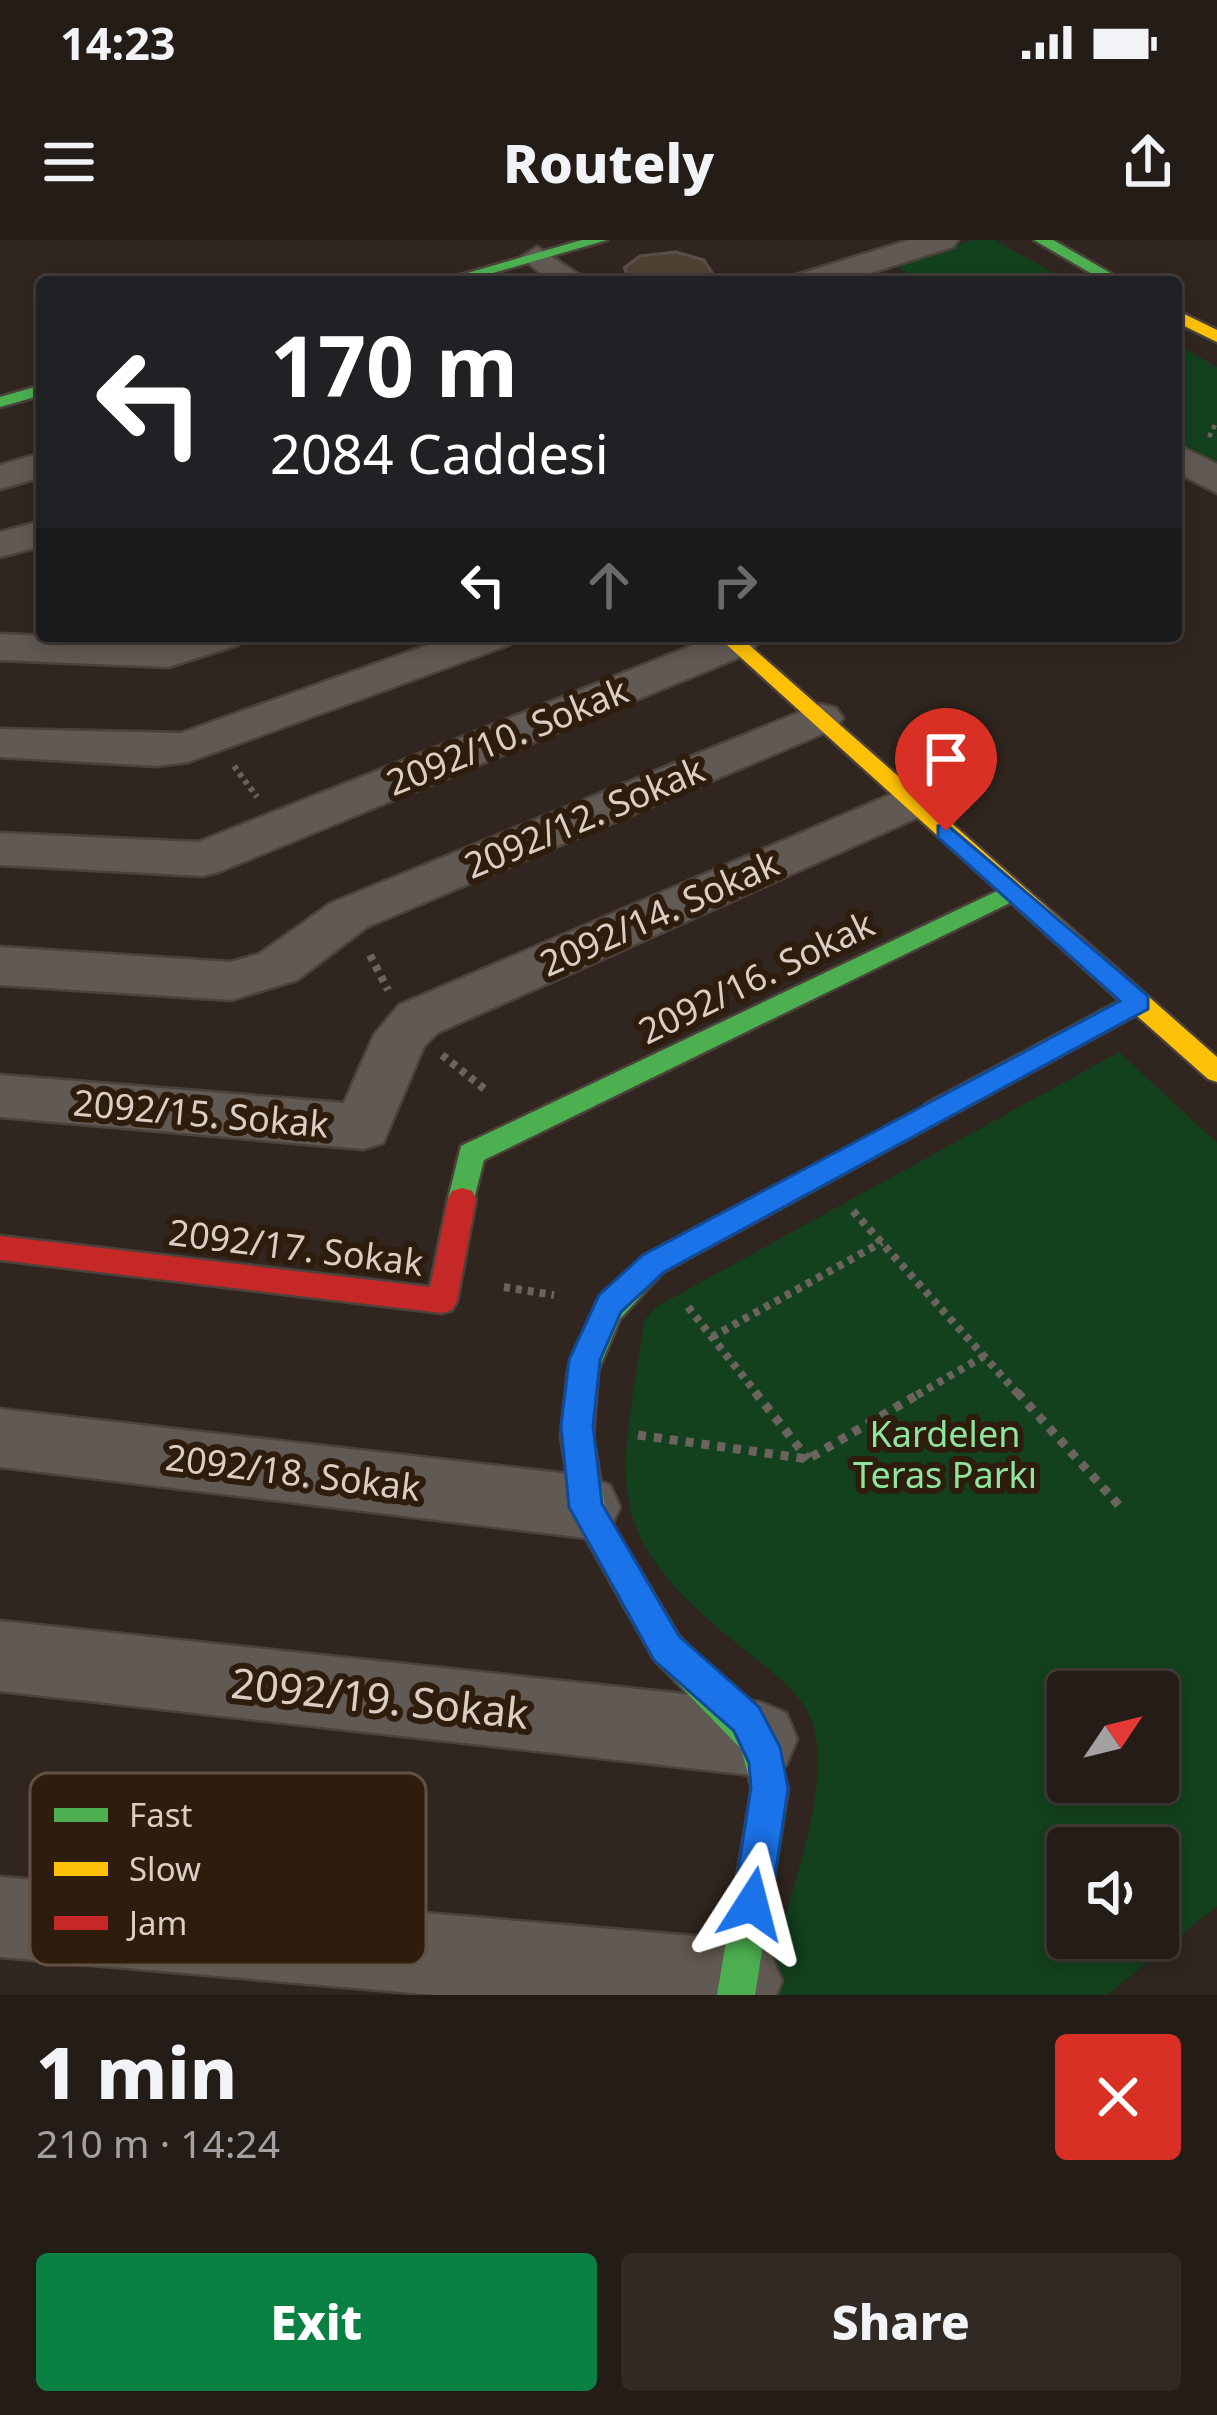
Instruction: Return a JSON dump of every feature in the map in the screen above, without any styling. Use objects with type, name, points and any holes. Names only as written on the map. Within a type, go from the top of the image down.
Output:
[{"type":"street","points":[[466,276],[599,240]]},
{"type":"street","points":[[836,240],[897,276]]},
{"type":"street","points":[[827,276],[941,240]]},
{"type":"street","points":[[1042,240],[1107,276]]},
{"type":"street","points":[[537,257],[564,276]]},
{"type":"street","points":[[1182,318],[1217,338]]},
{"type":"street","points":[[0,402],[36,392]]},
{"type":"street","points":[[1182,459],[1217,482]]},
{"type":"street","points":[[0,477],[36,467]]},
{"type":"street","points":[[0,545],[36,535]]},
{"type":"street","points":[[0,573],[36,575]]},
{"type":"street","points":[[0,647],[168,654],[205,642]]},
{"type":"street","points":[[0,743],[157,751],[213,739],[478,642]]},
{"type":"street","name":"2092/10. Sokak","points":[[0,850],[193,860],[726,642]]},
{"type":"street","points":[[733,642],[1217,1072]]},
{"type":"street","name":"2092/12. Sokak","points":[[0,966],[231,980],[255,977],[349,915],[820,718]]},
{"type":"street","name":"2092/14. Sokak","points":[[407,1026],[913,801]]},
{"type":"street","name":"2092/16. Sokak","points":[[530,1126],[1014,892]]},
{"type":"street","points":[[426,1958],[738,1988],[770,1788],[760,1738],[746,1719],[667,1648],[586,1507],[577,1426],[584,1360],[609,1304],[653,1264],[1138,1003]]},
{"type":"street","name":"2092/15. Sokak","points":[[0,1096],[363,1127],[407,1026]]},
{"type":"street","name":"2092/17. Sokak","points":[[0,1248],[442,1300],[471,1154],[530,1126]]},
{"type":"street","name":"2092/18. Sokak","points":[[0,1438],[586,1507]]},
{"type":"street","name":"2092/19. Sokak","points":[[0,1656],[760,1738]]},
{"type":"street","points":[[0,1916],[30,1919]]},
{"type":"path","points":[[820,1174],[1124,1511]]},
{"type":"path","points":[[712,1336],[881,1242]]},
{"type":"path","points":[[653,1264],[808,1459]]},
{"type":"path","points":[[447,1278],[609,1304]]},
{"type":"path","points":[[577,1426],[808,1459],[984,1356]]},
{"type":"green space","points":[[973,240],[995,240],[1058,276],[912,276],[894,265]]},
{"type":"green space","points":[[1182,347],[1217,367],[1217,468],[1182,447]]},
{"type":"green space","name":"Kardelen Teras Parkı","points":[[1119,1052],[1217,1143],[1217,1906],[1179,1937],[1179,1827],[1047,1827],[1047,1959],[1151,1959],[1107,1995],[760,1995],[811,1818],[817,1749],[812,1721],[799,1699],[691,1603],[659,1567],[639,1534],[626,1465],[644,1321],[656,1307]]},
{"type":"building","points":[[676,252],[704,260],[714,276],[628,276],[624,268],[640,256]]},
{"type":"traffic: fast","points":[[466,276],[599,240]]},
{"type":"traffic: fast","points":[[1042,240],[1107,276]]},
{"type":"traffic: fast","points":[[0,402],[36,392]]},
{"type":"traffic: fast","points":[[462,1199],[471,1154],[1014,891]]},
{"type":"traffic: fast","points":[[736,1995],[770,1788],[756,1739],[666,1647],[590,1517],[577,1437],[583,1371],[608,1312],[653,1264],[936,1111]]},
{"type":"traffic: slow","points":[[1182,318],[1217,337]]},
{"type":"traffic: slow","points":[[734,642],[1217,1072]]},
{"type":"traffic: slow","points":[[936,1111],[1139,1002]]},
{"type":"traffic: jam","points":[[0,1248],[442,1301],[462,1199]]},
{"type":"route","points":[[752,1904],[770,1788],[767,1760],[760,1738],[746,1719],[667,1648],[586,1507],[577,1426],[584,1360],[609,1304],[630,1280],[653,1264],[1138,1003],[946,831]]}]
